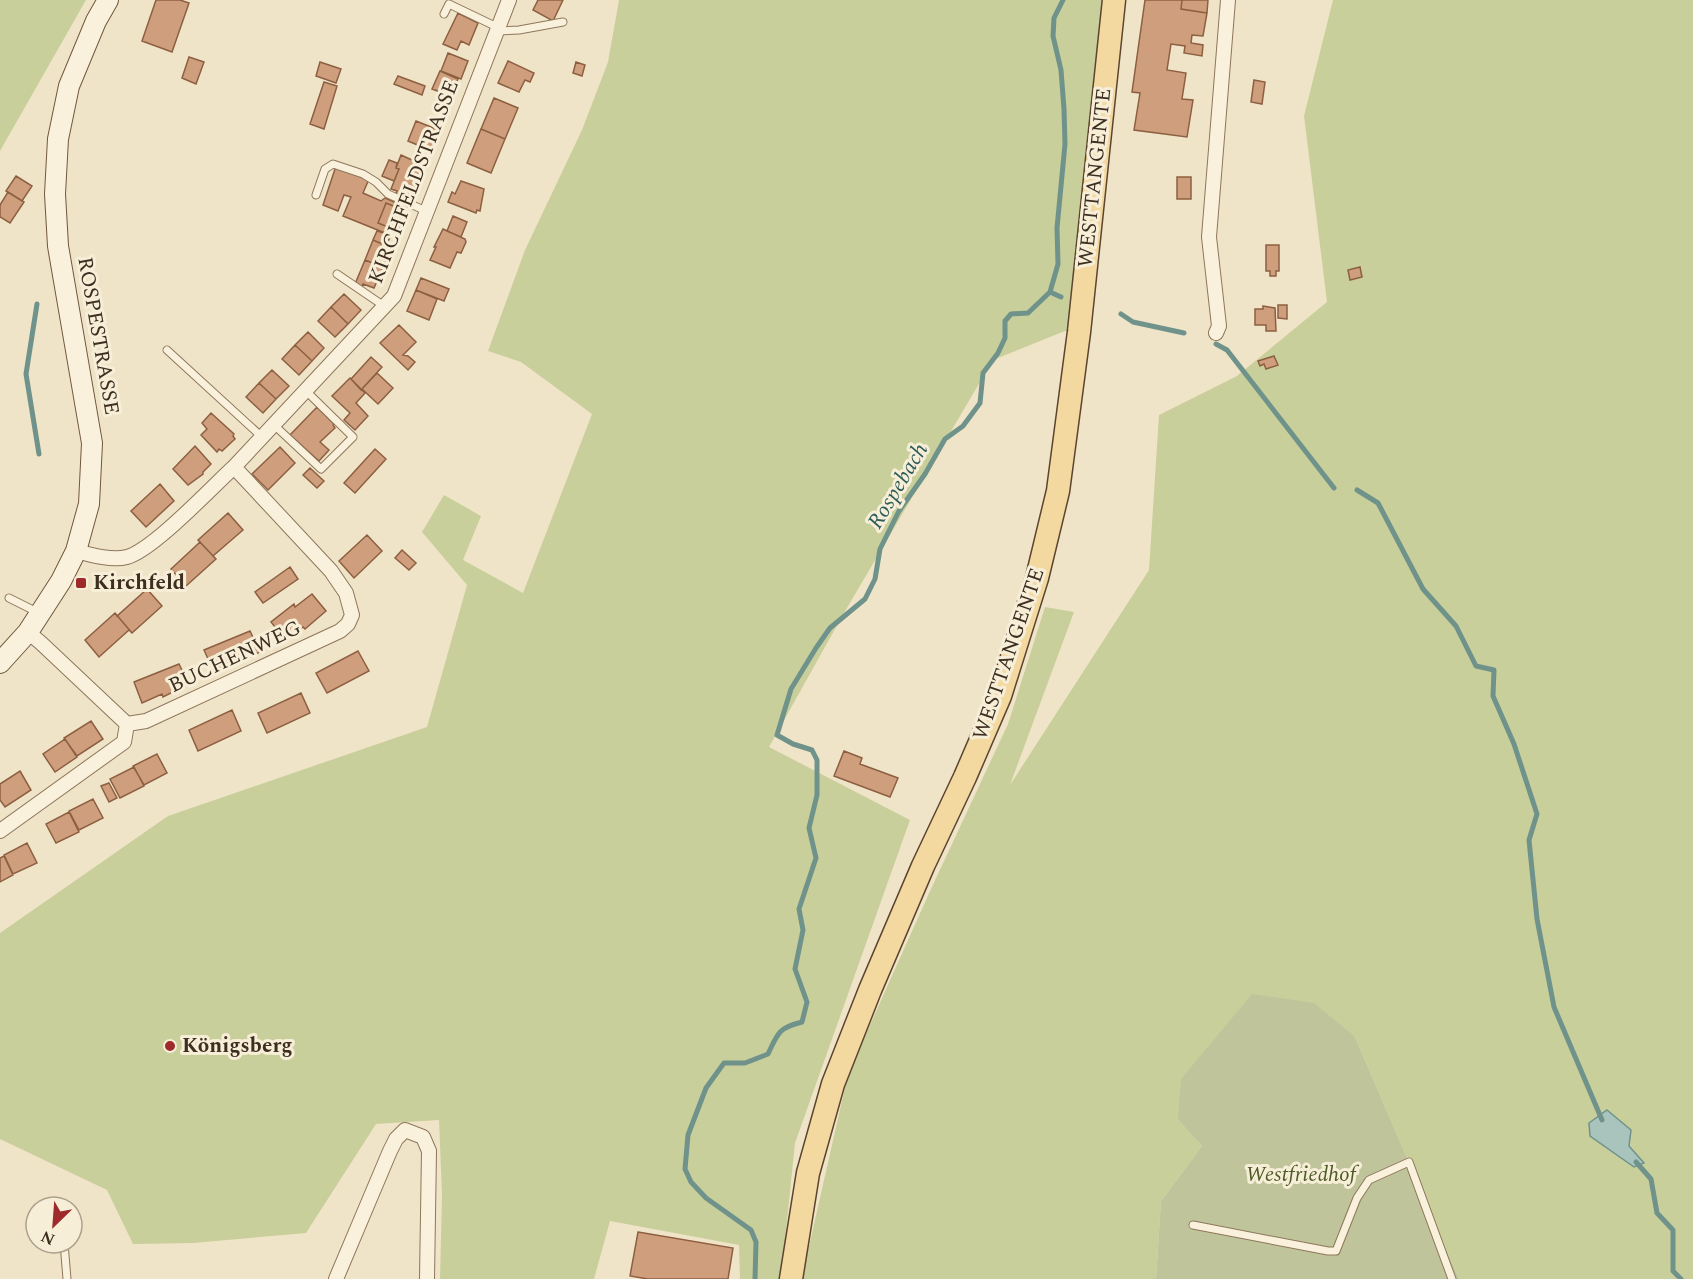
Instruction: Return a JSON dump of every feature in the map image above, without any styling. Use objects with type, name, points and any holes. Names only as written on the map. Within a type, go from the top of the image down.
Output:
[{"type":"main road","name":"WESTTANGENTE","points":[[791,1279],[808,1173],[832,1084],[923,866],[966,777],[996,703],[1037,578],[1058,491],[1079,332],[1114,0]]},
{"type":"street","name":"ROSPESTRASSE","points":[[0,663],[42,614],[76,551],[89,504],[92,443],[58,246],[55,194],[58,139],[69,86],[96,21],[108,0]]},
{"type":"street","name":"KIRCHFELDSTRASSE","points":[[76,551],[102,557],[126,557],[148,547],[234,467],[394,296],[508,0]]},
{"type":"street","points":[[1216,333],[1219,326],[1209,237],[1228,0]]},
{"type":"street","name":"BUCHENWEG","points":[[127,724],[146,721],[340,631],[348,624],[352,615],[346,593],[331,571],[234,467]]},
{"type":"street","points":[[0,831],[124,742],[127,724],[28,632]]},
{"type":"street","points":[[336,1279],[393,1145],[405,1130],[423,1137],[429,1151],[427,1279]]},
{"type":"lane","points":[[444,14],[449,4],[496,29],[519,30],[563,22]]},
{"type":"lane","points":[[316,195],[325,169],[333,164],[363,174],[376,182],[388,194],[426,212]]},
{"type":"lane","points":[[337,274],[384,306]]},
{"type":"lane","points":[[167,350],[262,437]]},
{"type":"lane","points":[[273,424],[321,469],[353,437],[305,390]]},
{"type":"lane","points":[[9,598],[42,614]]},
{"type":"lane","points":[[1193,1225],[1336,1251],[1357,1198],[1369,1180],[1409,1162],[1452,1279]]},
{"type":"lane","points":[[65,1255],[68,1279]]},
{"type":"green space","points":[[0,0],[86,0],[0,151]]},
{"type":"green space","points":[[619,0],[1109,0],[1070,329],[993,360],[844,613],[769,747],[910,820],[795,1143],[781,1279],[740,1279],[739,1245],[610,1221],[594,1279],[440,1279],[442,1195],[439,1120],[376,1124],[306,1233],[193,1243],[133,1244],[107,1190],[0,1139],[0,933],[168,816],[427,727],[467,585],[422,532],[444,495],[481,516],[463,560],[523,593],[592,414],[521,362],[488,351],[525,250],[582,130],[608,62]]},
{"type":"green space","points":[[1333,0],[1693,0],[1693,1279],[1459,1279],[1355,1037],[1178,1120],[1202,1146],[1161,1201],[1156,1279],[803,1279],[848,1074],[1008,724],[1045,607],[1074,612],[1010,785],[1149,570],[1159,415],[1237,376],[1327,302],[1304,116]]},
{"type":"green space","name":"Westfriedhof","points":[[1252,994],[1314,1003],[1355,1037],[1459,1279],[1156,1279],[1161,1201],[1202,1146],[1178,1120],[1181,1079]]},
{"type":"water","points":[[1607,1110],[1631,1130],[1629,1146],[1644,1163],[1634,1167],[1590,1136],[1589,1123]]},
{"type":"building","points":[[156,0],[180,0],[189,3],[172,52],[142,41]]},
{"type":"building","points":[[538,0],[563,0],[553,21],[533,10]]},
{"type":"building","points":[[1145,0],[1182,0],[1181,9],[1207,13],[1203,36],[1192,35],[1191,43],[1203,45],[1202,56],[1184,53],[1185,46],[1171,44],[1167,70],[1186,73],[1182,99],[1193,100],[1187,137],[1134,130],[1140,93],[1132,92]]},
{"type":"building","points":[[1182,0],[1208,0],[1207,13],[1181,9]]},
{"type":"building","points":[[458,13],[478,23],[469,45],[461,41],[457,50],[443,44]]},
{"type":"building","points":[[448,53],[468,61],[461,79],[441,71]]},
{"type":"building","points":[[189,57],[204,62],[196,84],[182,78]]},
{"type":"building","points":[[508,61],[534,73],[530,82],[525,80],[519,92],[498,83]]},
{"type":"building","points":[[320,62],[341,69],[336,83],[316,76]]},
{"type":"building","points":[[576,62],[585,65],[582,76],[573,73]]},
{"type":"building","points":[[440,71],[458,79],[451,96],[432,89]]},
{"type":"building","points":[[398,76],[425,86],[422,95],[394,84]]},
{"type":"building","points":[[1254,80],[1265,82],[1262,104],[1251,102]]},
{"type":"building","points":[[324,82],[337,86],[324,129],[310,124]]},
{"type":"building","points":[[494,98],[518,108],[505,139],[481,129]]},
{"type":"building","points":[[416,121],[441,131],[432,151],[408,141]]},
{"type":"building","points":[[481,129],[505,139],[491,173],[467,163]]},
{"type":"building","points":[[401,155],[425,166],[410,202],[395,195],[397,191],[391,189],[399,169],[396,168]]},
{"type":"building","points":[[389,160],[397,163],[396,168],[399,169],[394,181],[382,176]]},
{"type":"building","points":[[336,166],[369,179],[363,193],[381,201],[385,198],[399,204],[398,208],[386,203],[378,223],[398,231],[395,237],[343,216],[351,197],[344,195],[338,211],[323,205]]},
{"type":"building","points":[[16,176],[32,186],[22,201],[6,191]]},
{"type":"building","points":[[1177,177],[1191,177],[1191,199],[1177,199]]},
{"type":"building","points":[[461,181],[484,189],[480,211],[477,210],[476,213],[448,202],[452,192],[455,194]]},
{"type":"building","points":[[8,192],[24,202],[10,223],[0,217],[0,205]]},
{"type":"building","points":[[386,203],[406,211],[398,231],[378,223]]},
{"type":"building","points":[[453,216],[467,222],[461,237],[447,231]]},
{"type":"building","points":[[443,229],[465,239],[466,242],[461,253],[457,252],[450,268],[430,260]]},
{"type":"building","points":[[377,231],[391,235],[386,246],[373,240]]},
{"type":"building","points":[[373,240],[391,248],[383,267],[365,260]]},
{"type":"building","points":[[1266,245],[1279,245],[1279,271],[1276,271],[1276,276],[1270,276],[1270,271],[1266,271]]},
{"type":"building","points":[[365,260],[383,267],[374,288],[355,284]]},
{"type":"building","points":[[1360,267],[1362,277],[1350,280],[1348,270]]},
{"type":"building","points":[[421,278],[449,289],[444,301],[416,290]]},
{"type":"building","points":[[416,290],[437,299],[429,320],[407,311]]},
{"type":"building","points":[[344,294],[361,310],[348,324],[331,307]]},
{"type":"building","points":[[1278,305],[1287,305],[1287,319],[1278,318]]},
{"type":"building","points":[[1263,306],[1275,308],[1276,331],[1266,331],[1266,325],[1255,325],[1255,309],[1263,309]]},
{"type":"building","points":[[331,307],[348,324],[335,337],[318,321]]},
{"type":"building","points":[[399,325],[416,342],[403,355],[415,362],[408,370],[380,343]]},
{"type":"building","points":[[308,332],[324,348],[312,361],[295,345]]},
{"type":"building","points":[[295,345],[312,361],[299,375],[282,359]]},
{"type":"building","points":[[1274,356],[1278,365],[1266,369],[1264,364],[1260,366],[1258,361]]},
{"type":"building","points":[[371,357],[382,367],[361,390],[351,379]]},
{"type":"building","points":[[272,370],[289,386],[276,399],[259,383]]},
{"type":"building","points":[[377,373],[393,388],[378,404],[362,389]]},
{"type":"building","points":[[350,378],[365,393],[356,403],[368,416],[355,430],[344,420],[350,413],[332,396]]},
{"type":"building","points":[[259,383],[276,399],[263,413],[246,397]]},
{"type":"building","points":[[317,407],[334,424],[335,428],[320,442],[329,450],[319,461],[290,435]]},
{"type":"building","points":[[211,413],[234,434],[235,439],[222,451],[219,449],[217,452],[201,435],[207,429],[202,423]]},
{"type":"building","points":[[195,446],[211,464],[203,474],[188,485],[173,469]]},
{"type":"building","points":[[280,447],[295,463],[268,490],[252,474]]},
{"type":"building","points":[[375,449],[386,459],[355,493],[344,483]]},
{"type":"building","points":[[310,468],[324,481],[317,488],[303,475]]},
{"type":"building","points":[[160,484],[174,501],[146,527],[131,511]]},
{"type":"building","points":[[228,513],[243,530],[213,556],[198,540]]},
{"type":"building","points":[[367,535],[382,551],[354,578],[339,561]]},
{"type":"building","points":[[200,542],[216,559],[186,586],[171,569]]},
{"type":"building","points":[[402,550],[416,563],[409,570],[395,558]]},
{"type":"building","points":[[290,567],[298,579],[263,603],[255,592]]},
{"type":"building","points":[[147,589],[162,606],[132,633],[117,616]]},
{"type":"building","points":[[312,594],[326,611],[305,629],[303,627],[285,640],[271,622],[294,604],[295,607]]},
{"type":"building","points":[[115,613],[132,633],[129,630],[99,657],[85,640]]},
{"type":"building","points":[[250,631],[260,652],[234,665],[233,661],[213,670],[204,650]]},
{"type":"building","points":[[358,651],[369,671],[327,693],[316,673]]},
{"type":"building","points":[[179,664],[189,684],[163,697],[162,694],[142,703],[134,682]]},
{"type":"building","points":[[301,693],[310,713],[267,733],[258,713]]},
{"type":"building","points":[[232,710],[241,731],[198,751],[189,730]]},
{"type":"building","points":[[91,721],[103,739],[77,756],[64,738]]},
{"type":"building","points":[[65,739],[77,757],[55,772],[43,754]]},
{"type":"building","points":[[844,751],[862,758],[860,764],[898,778],[890,797],[834,776]]},
{"type":"building","points":[[157,754],[167,773],[144,785],[133,766]]},
{"type":"building","points":[[134,767],[144,786],[120,798],[110,779]]},
{"type":"building","points":[[20,771],[31,790],[5,807],[0,800],[0,784]]},
{"type":"building","points":[[109,783],[117,798],[109,802],[101,786]]},
{"type":"building","points":[[93,799],[103,818],[79,830],[69,811]]},
{"type":"building","points":[[69,812],[79,832],[56,843],[46,824]]},
{"type":"building","points":[[27,843],[37,863],[13,874],[4,855]]},
{"type":"building","points":[[4,856],[13,875],[0,882],[0,858]]},
{"type":"building","points":[[638,1232],[733,1248],[728,1279],[648,1279],[630,1276]]},
{"type":"waterway","name":"Rospebach","points":[[755,1279],[756,1242],[751,1230],[706,1198],[691,1182],[685,1169],[688,1135],[706,1088],[724,1063],[745,1063],[768,1054],[783,1029],[802,1022],[807,1002],[795,969],[803,930],[799,909],[816,858],[809,828],[817,795],[817,760],[812,750],[793,744],[777,735],[791,689],[816,648],[830,628],[865,599],[875,579],[880,549],[899,511],[925,474],[945,439],[963,426],[980,403],[983,373],[998,353],[1005,338],[1005,321],[1011,314],[1028,313],[1050,292],[1058,264],[1057,228],[1065,144],[1061,70],[1053,36],[1054,18],[1063,0]]},
{"type":"waterway","points":[[1050,292],[1061,297]]},
{"type":"waterway","points":[[37,304],[26,374],[39,454]]},
{"type":"waterway","points":[[1121,314],[1133,322],[1184,333]]},
{"type":"waterway","points":[[1216,344],[1227,350],[1334,488]]},
{"type":"waterway","points":[[1357,490],[1378,503],[1423,589],[1456,626],[1476,666],[1494,670],[1493,696],[1514,744],[1537,814],[1529,840],[1537,919],[1554,1007],[1602,1120]]},
{"type":"waterway","points":[[1636,1162],[1651,1179],[1657,1213],[1673,1230],[1673,1271],[1681,1279]]},
{"type":"place","name":"Kirchfeld","points":[[81,583]]},
{"type":"place","name":"Königsberg","points":[[170,1046]]}]
